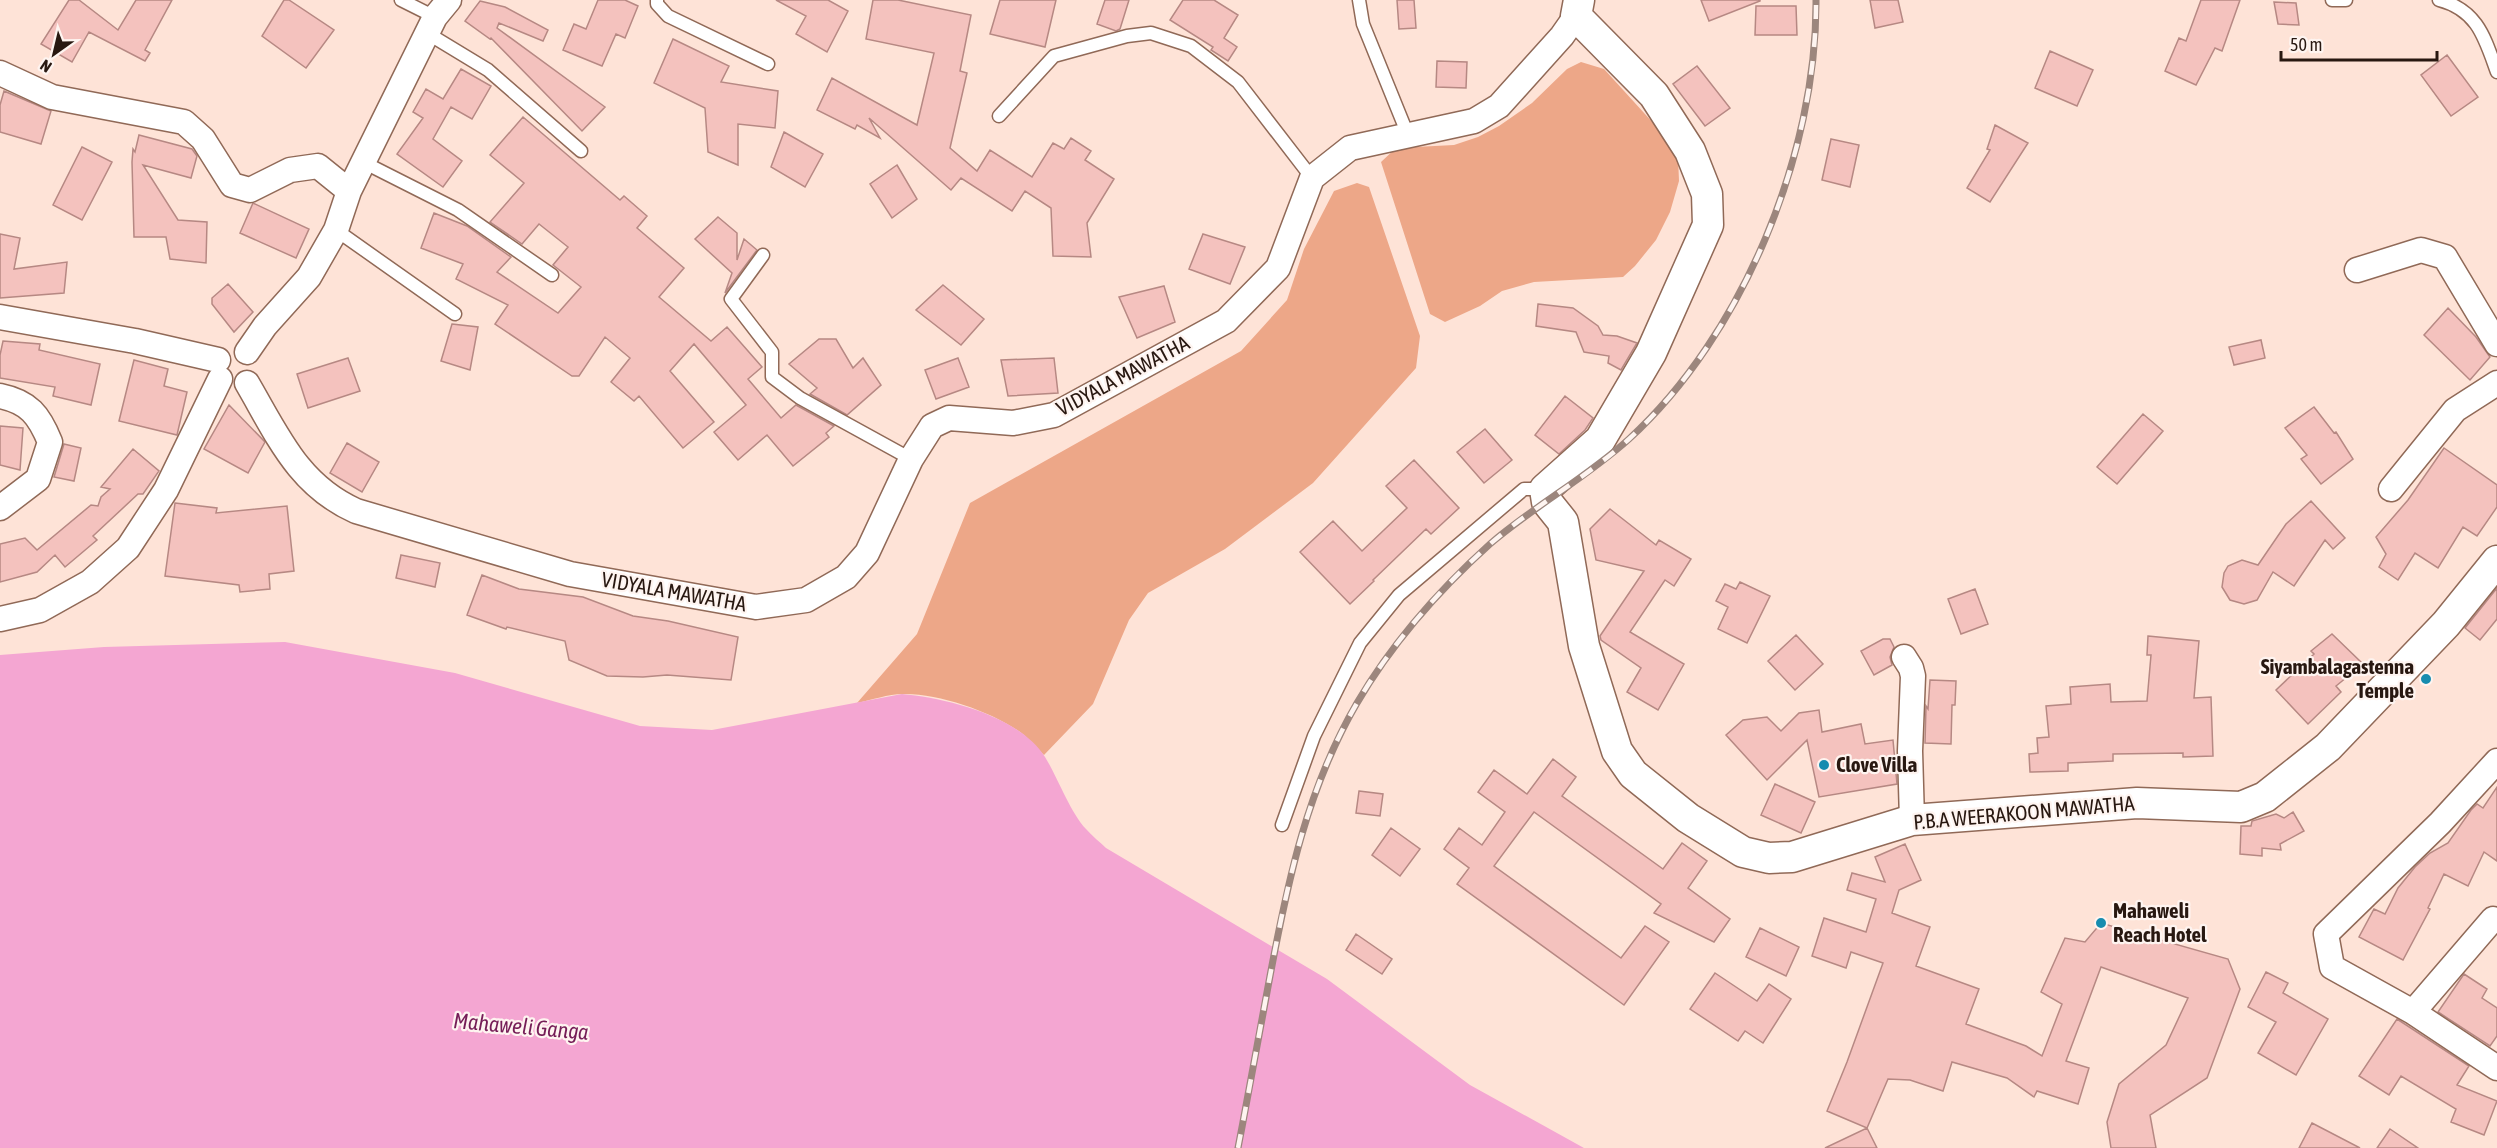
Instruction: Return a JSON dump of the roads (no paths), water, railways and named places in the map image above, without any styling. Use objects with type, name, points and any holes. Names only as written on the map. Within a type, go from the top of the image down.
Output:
[{"type":"street","points":[[1312,178],[1350,148],[1474,121],[1499,106],[1562,36],[1577,8],[1654,95],[1690,151],[1707,194],[1708,225],[1651,353],[1600,440],[1545,489]]},
{"type":"street","points":[[247,352],[266,326],[309,277],[336,230],[349,191],[437,17]]},
{"type":"street","points":[[0,73],[52,98],[184,122],[203,139],[232,185],[250,190],[290,170],[318,166],[349,191]]},
{"type":"street","name":"VIDYALA MAWATHA","points":[[247,383],[297,468],[334,501],[356,512],[570,574],[756,607],[806,600],[846,577],[867,553],[911,459],[932,426],[949,418],[1013,423],[1054,415],[1226,321],[1278,268],[1312,178]]},
{"type":"street","points":[[2357,270],[2421,250],[2445,257],[2497,344]]},
{"type":"street","points":[[0,317],[135,341],[219,370],[238,387],[247,383],[255,368],[247,352]]},
{"type":"street","points":[[0,619],[40,610],[90,582],[128,548],[166,490],[230,349],[247,352]]},
{"type":"street","points":[[2391,489],[2455,410],[2497,383]]},
{"type":"street","points":[[0,396],[16,399],[39,417],[50,442],[38,478],[0,508]]},
{"type":"street","name":"P.B.A WEERAKOON MAWATHA","points":[[1545,489],[1546,502],[1563,522],[1584,646],[1617,751],[1633,774],[1698,824],[1743,852],[1769,858],[1792,857],[1912,820],[2137,803],[2241,807],[2265,796],[2328,747],[2446,624],[2497,561]]},
{"type":"street","points":[[1904,657],[1913,676],[1910,751],[1912,820]]},
{"type":"street","points":[[2497,761],[2440,823],[2326,934],[2332,967],[2413,1012],[2497,1068]]},
{"type":"street","points":[[2413,1012],[2493,919],[2497,921]]},
{"type":"lane","points":[[401,0],[437,17],[488,70],[581,151]]},
{"type":"lane","points":[[657,0],[657,4],[668,16],[768,64]]},
{"type":"lane","points":[[1359,0],[1362,24],[1408,135]]},
{"type":"lane","points":[[2332,0],[2346,0]]},
{"type":"lane","points":[[2439,0],[2456,4],[2482,30],[2497,72]]},
{"type":"lane","points":[[999,116],[1054,56],[1127,36],[1151,33],[1191,46],[1238,82],[1312,178]]},
{"type":"lane","points":[[363,162],[458,210],[552,275]]},
{"type":"lane","points":[[336,230],[455,314]]},
{"type":"lane","points":[[763,255],[731,299],[772,352],[772,377],[800,398],[911,459]]},
{"type":"lane","points":[[1281,825],[1314,736],[1360,643],[1399,595],[1524,489],[1545,489]]},
{"type":"water","name":"Mahaweli Ganga","points":[[285,642],[455,673],[640,726],[712,730],[902,694],[940,700],[981,712],[1018,730],[1033,743],[1045,757],[1080,822],[1106,848],[1327,979],[1470,1085],[1584,1148],[0,1148],[0,655],[104,647]]},
{"type":"railway","points":[[1238,1148],[1292,870],[1312,802],[1340,735],[1385,659],[1417,618],[1490,544],[1595,467],[1629,439],[1670,397],[1706,348],[1739,295],[1766,238],[1787,179],[1803,119],[1813,59],[1816,0]]},
{"type":"place","name":"Siyambalagastenna Temple","points":[[2426,679]]},
{"type":"place","name":"Clove Villa","points":[[1824,765]]},
{"type":"place","name":"Mahaweli Reach Hotel","points":[[2101,923]]}]
